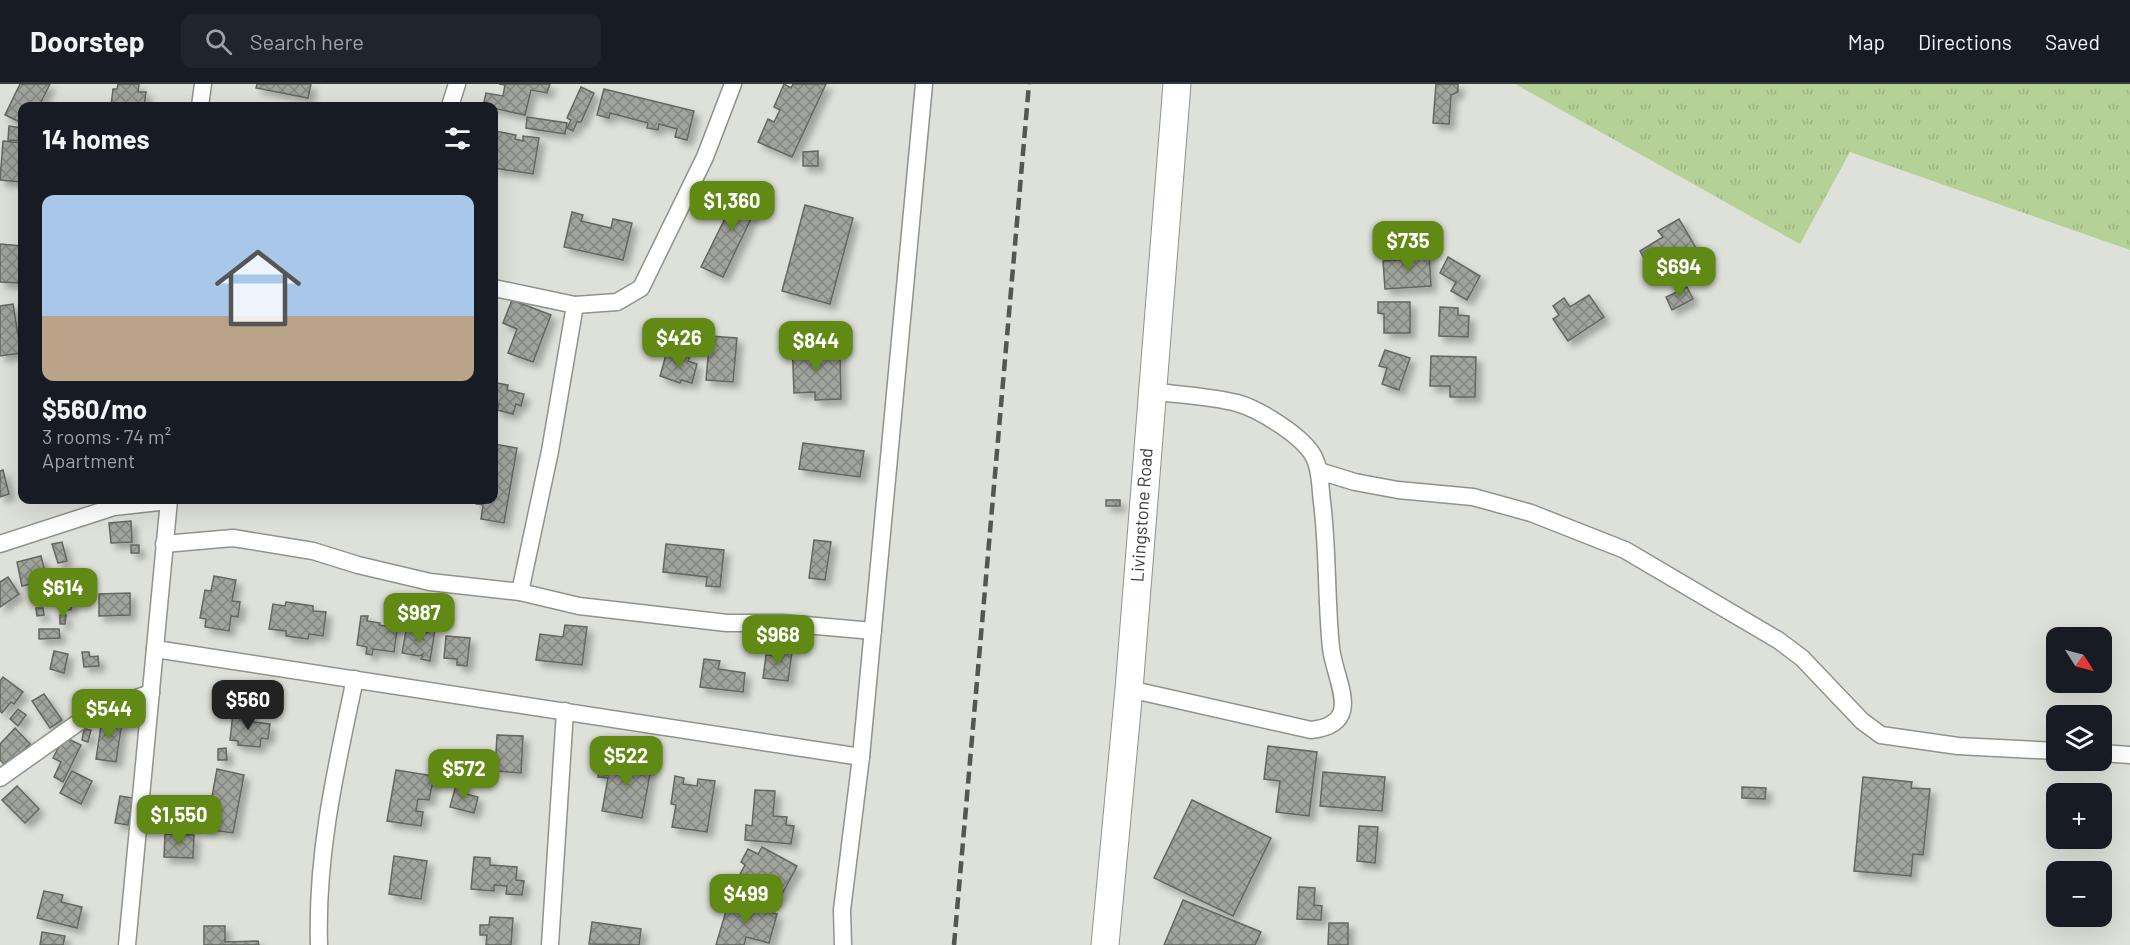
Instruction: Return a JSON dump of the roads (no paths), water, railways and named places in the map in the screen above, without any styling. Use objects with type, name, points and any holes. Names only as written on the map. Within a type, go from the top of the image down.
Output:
[{"type":"highway","name":"Livingstone Road","points":[[1106,945],[1129,689],[1177,84]]},
{"type":"street","points":[[201,102],[203,84]]},
{"type":"street","points":[[451,102],[457,84]]},
{"type":"street","points":[[498,289],[575,305],[617,302],[641,288],[705,157],[733,84]]},
{"type":"street","points":[[843,945],[842,910],[861,757],[924,84]]},
{"type":"street","points":[[520,592],[550,451],[575,305]]},
{"type":"street","points":[[1129,689],[1311,730],[1329,728],[1337,722],[1343,711],[1343,698],[1331,646],[1319,471],[1314,457],[1302,441],[1263,415],[1238,403],[1151,392]]},
{"type":"street","points":[[1319,471],[1355,482],[1398,490],[1473,497],[1531,513],[1624,550],[1778,640],[1803,658],[1862,721],[1881,735],[1958,746],[2046,750]]},
{"type":"street","points":[[0,544],[114,507],[138,504]]},
{"type":"street","points":[[127,945],[169,504]]},
{"type":"street","points":[[164,544],[233,538],[314,551],[358,565],[430,582],[520,592],[579,606],[727,623],[783,623],[873,631]]},
{"type":"street","points":[[155,649],[861,757]]},
{"type":"street","points":[[319,945],[323,841],[355,679]]},
{"type":"street","points":[[0,778],[79,722],[106,708],[151,693]]},
{"type":"street","points":[[550,945],[566,711]]},
{"type":"street","points":[[2112,754],[2130,755]]},
{"type":"railway","points":[[954,945],[1029,84]]}]
